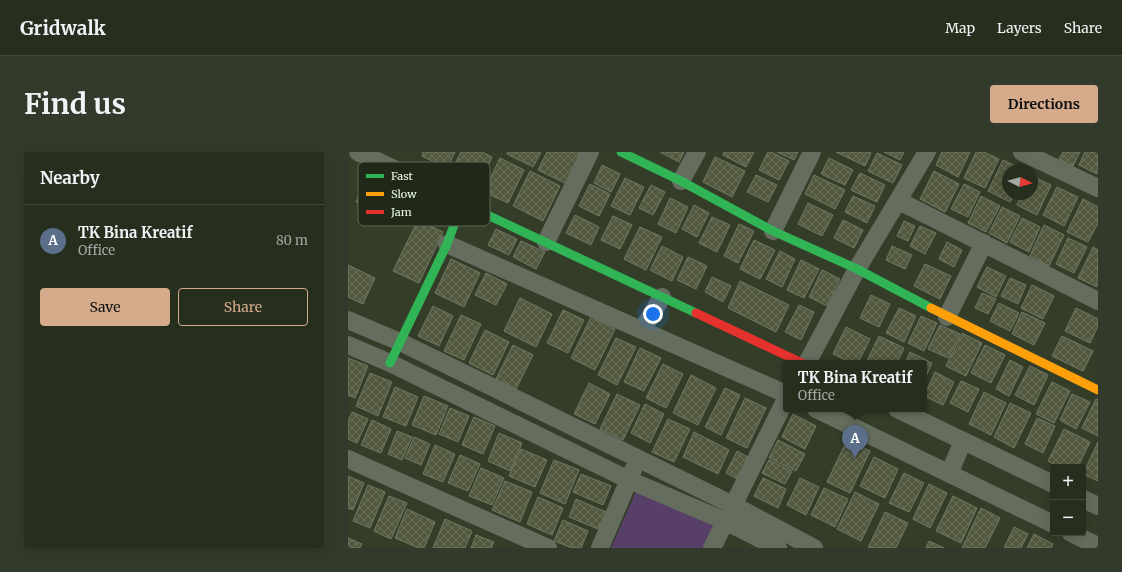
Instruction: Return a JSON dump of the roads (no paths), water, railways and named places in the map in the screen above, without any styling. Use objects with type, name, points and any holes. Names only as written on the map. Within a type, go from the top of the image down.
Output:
[{"type":"street","points":[[358,152],[379,162]]},
{"type":"street","points":[[546,242],[590,152]]},
{"type":"street","points":[[621,152],[681,181],[774,230],[857,269],[947,317],[1098,390]]},
{"type":"street","points":[[681,181],[697,152]]},
{"type":"street","points":[[774,230],[812,152]]},
{"type":"street","points":[[809,360],[857,269],[927,152]]},
{"type":"street","points":[[1022,152],[1098,188]]},
{"type":"street","points":[[899,201],[1098,301]]},
{"type":"street","points":[[490,216],[796,360]]},
{"type":"street","points":[[390,363],[447,244],[454,226]]},
{"type":"street","points":[[947,317],[984,243]]},
{"type":"street","points":[[447,244],[783,393]]},
{"type":"street","points":[[642,330],[662,297]]},
{"type":"street","points":[[348,320],[400,342],[733,505],[814,548]]},
{"type":"street","points":[[348,345],[390,363],[629,480],[725,521],[778,548]]},
{"type":"street","points":[[712,548],[783,404]]},
{"type":"street","points":[[822,412],[1050,523]]},
{"type":"street","points":[[903,412],[1050,483]]},
{"type":"street","points":[[948,474],[963,441]]},
{"type":"street","points":[[348,459],[548,548]]},
{"type":"street","points":[[600,548],[638,459]]},
{"type":"street","points":[[1085,500],[1098,506]]},
{"type":"street","points":[[1077,536],[1098,546]]},
{"type":"place","name":"TK Bina Kreatif","points":[[855,458]]}]
